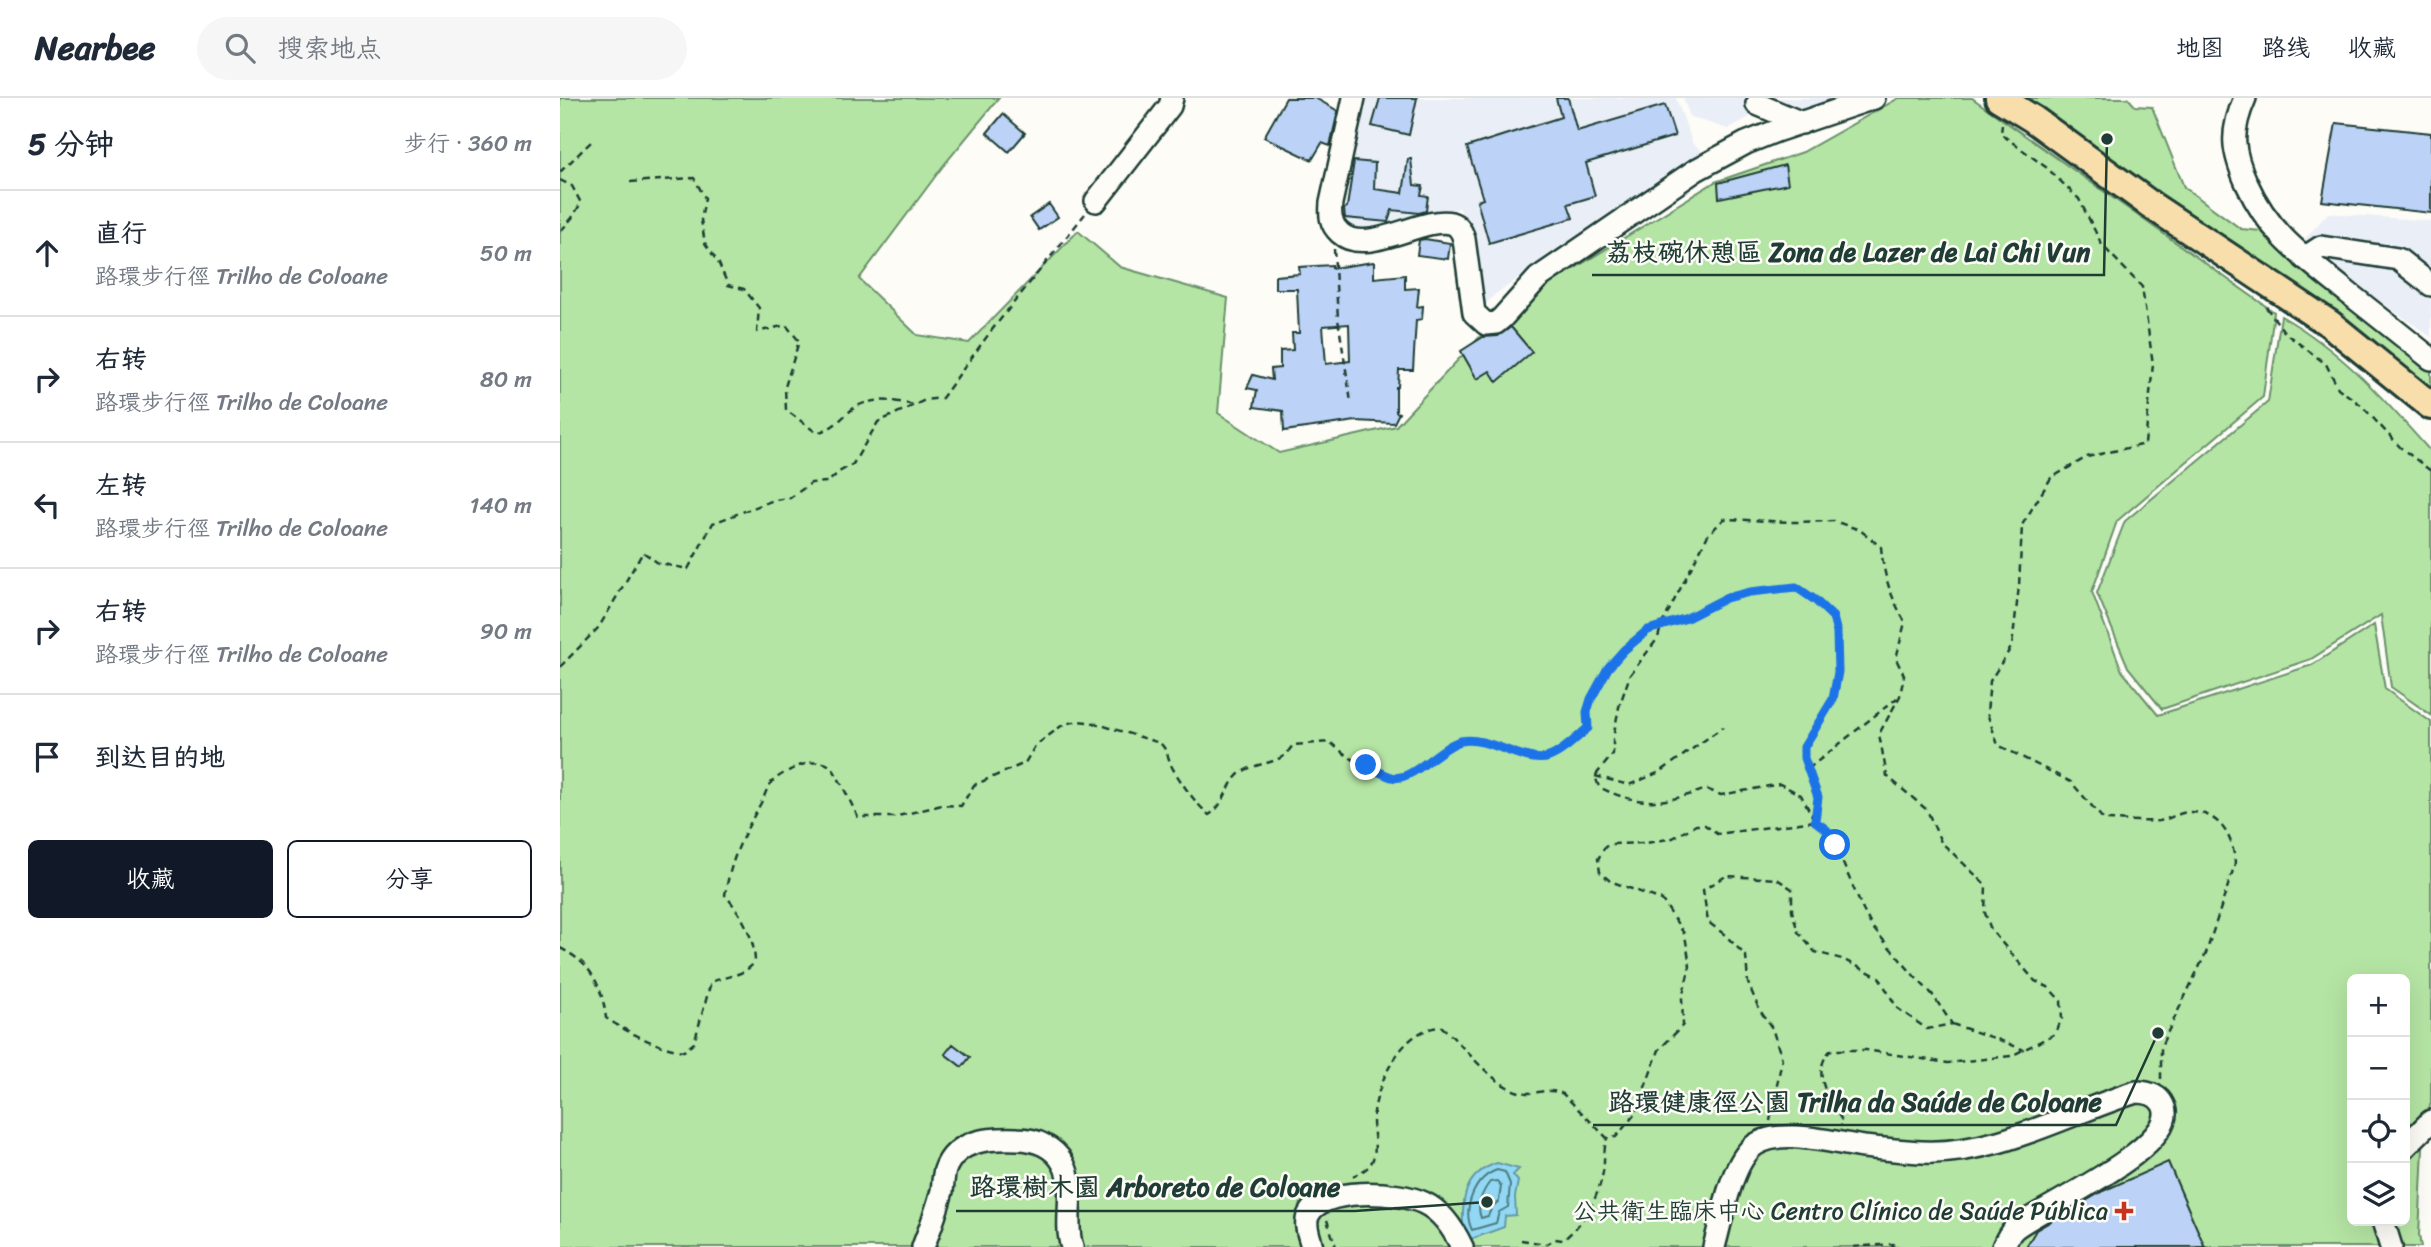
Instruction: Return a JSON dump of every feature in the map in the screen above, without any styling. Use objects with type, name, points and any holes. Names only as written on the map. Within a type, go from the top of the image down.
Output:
[{"type":"main road","points":[[2001,99],[2033,119],[2162,213],[2330,324],[2431,406]]},
{"type":"main road","points":[[2368,354],[2431,426]]},
{"type":"street","points":[[1096,201],[1170,106],[1172,98]]},
{"type":"street","points":[[1354,98],[1331,203],[1332,224],[1346,237],[1365,241],[1441,223],[1455,225],[1462,232],[1464,239],[1474,313],[1486,324],[1496,323],[1502,318],[1538,278],[1681,179],[1746,143],[1874,98]]},
{"type":"street","points":[[2244,101],[2234,132],[2235,150],[2254,200],[2269,223],[2304,258],[2431,359]]},
{"type":"street","points":[[1757,104],[1802,123]]},
{"type":"street","points":[[2304,258],[2321,247],[2399,259],[2431,285]]},
{"type":"street","points":[[1714,1247],[1736,1168],[1749,1150],[1766,1139],[1784,1137],[1862,1147],[1948,1152],[1996,1143],[2136,1093],[2152,1094],[2164,1105],[2166,1113],[2162,1129],[2130,1160],[2053,1203],[2013,1230],[2003,1247]]},
{"type":"street","points":[[923,1247],[941,1193],[945,1170],[953,1157],[964,1147],[992,1138],[1040,1142],[1054,1151],[1063,1164],[1068,1179],[1069,1237],[1072,1247]]},
{"type":"street","points":[[1312,1247],[1306,1224],[1308,1215],[1321,1200],[1384,1193],[1402,1195],[1424,1203],[1444,1219],[1462,1247]]},
{"type":"street","points":[[2385,1226],[2391,1247]]},
{"type":"path","points":[[2001,99],[2001,134],[2047,168],[2079,199],[2102,245],[2142,287],[2153,364],[2144,444],[2087,457],[2051,478],[2022,525],[2012,646],[1990,681],[1987,713],[1998,744],[2071,782],[2105,820],[2162,821],[2176,814],[2191,812],[2206,815],[2219,822],[2229,834],[2235,856],[2231,876],[2206,953],[2161,1046],[2164,1105]]},
{"type":"path","points":[[560,172],[592,141]]},
{"type":"path","points":[[630,182],[694,178],[705,198],[702,220],[705,243],[719,264],[728,285],[744,289],[759,307],[757,332],[786,325],[799,341],[785,387],[786,410],[817,433],[836,426],[851,410],[872,401],[914,405]]},
{"type":"path","points":[[560,180],[572,186],[581,203],[560,232]]},
{"type":"path","points":[[560,667],[599,627],[643,552],[658,563],[688,569],[713,523],[774,500],[790,498],[811,483],[828,482],[853,464],[878,422],[925,400],[942,398],[991,331],[1096,201]]},
{"type":"path","points":[[1334,248],[1338,319],[1351,402]]},
{"type":"path","points":[[2260,299],[2285,334],[2326,364],[2338,388],[2361,405],[2401,448],[2431,471]]},
{"type":"path","points":[[1595,776],[1613,754],[1619,707],[1630,675],[1658,638],[1661,626],[1708,535],[1724,519],[1834,521],[1860,530],[1881,547],[1884,576],[1905,622],[1896,659],[1904,675],[1900,696],[1879,734],[1887,776],[1927,810],[1941,842],[1986,885],[1985,913],[1991,930],[2035,981],[2048,987],[2061,1001],[2062,1020],[2053,1035],[2011,1056],[1948,1063],[1866,1050],[1831,1050],[1825,1056],[1820,1076],[1835,1109]]},
{"type":"path","points":[[560,948],[575,956],[595,975],[606,1018],[671,1050],[684,1051],[694,1043],[711,982],[741,973],[751,968],[755,961],[748,930],[738,910],[725,895],[727,881],[744,830],[770,783],[790,770],[822,762],[833,767],[858,817],[894,817],[942,805],[961,806],[974,785],[1025,763],[1035,746],[1050,732],[1064,724],[1079,721],[1160,743],[1164,746],[1172,767],[1200,808],[1209,815],[1218,809],[1234,779],[1243,771],[1262,762],[1283,757],[1293,745],[1330,741],[1345,756],[1392,777],[1411,773],[1435,754],[1460,741],[1478,740],[1535,760],[1550,757],[1588,728],[1587,712],[1591,699],[1608,668],[1648,630],[1687,618],[1726,598],[1750,592],[1796,587],[1833,617],[1837,633],[1838,672],[1833,699],[1804,747],[1804,758],[1818,797],[1815,821]]},
{"type":"path","points":[[1808,769],[1900,696]]},
{"type":"path","points":[[1595,776],[1629,785],[1660,772],[1723,727]]},
{"type":"path","points":[[1595,776],[1600,787],[1620,797],[1647,803],[1683,797],[1706,789],[1721,795],[1780,784],[1801,795],[1815,821],[1827,830],[1872,926],[1932,994],[1952,1024]]},
{"type":"path","points":[[1607,1139],[1616,1138],[1635,1114],[1659,1051],[1683,1025],[1682,998],[1690,966],[1685,935],[1662,900],[1604,877],[1598,865],[1601,852],[1605,847],[1618,842],[1647,843],[1673,838],[1696,825],[1705,825],[1717,834],[1815,821]]},
{"type":"path","points":[[1766,1139],[1782,1059],[1772,1028],[1759,1009],[1748,983],[1746,956],[1708,922],[1703,890],[1726,876],[1777,879],[1792,889],[1792,911],[1798,932],[1815,952],[1842,959],[1879,977],[1897,1007],[1927,1029],[1952,1024],[2024,1050]]},
{"type":"path","points":[[1336,1247],[1327,1219],[1330,1197],[1344,1181],[1370,1166],[1375,1147],[1373,1120],[1378,1092],[1404,1046],[1423,1030],[1442,1027],[1483,1067],[1510,1088],[1530,1094],[1555,1090],[1563,1094],[1607,1139]]},
{"type":"path","points":[[1521,1240],[1546,1244],[1555,1239],[1563,1240],[1572,1233],[1593,1204],[1604,1169],[1603,1150],[1607,1139]]},
{"type":"path","points":[[1853,1247],[1892,1244],[1893,1247]]},
{"type":"shaded area","points":[[1361,98],[1676,98],[1693,144],[1700,149],[1702,157],[1482,305],[1476,289],[1460,208],[1354,231],[1345,219],[1338,215]]},
{"type":"shaded area","points":[[1683,98],[1854,98],[1783,122],[1765,115],[1753,115],[1728,129],[1690,117]]},
{"type":"shaded area","points":[[2328,213],[2431,221],[2431,337],[2350,280],[2303,241]]},
{"type":"green space","points":[[560,98],[999,98],[943,166],[859,279],[917,335],[969,343],[1078,231],[1120,267],[1228,298],[1218,413],[1279,453],[1396,426],[1502,313],[1715,182],[1803,152],[1899,98],[1972,98],[2274,312],[2263,397],[2117,521],[2092,592],[2122,671],[2158,715],[2312,665],[2374,625],[2385,689],[2431,722],[2431,1102],[2424,1126],[2419,1235],[2421,1247],[560,1247]]},
{"type":"green space","points":[[2025,98],[2128,98],[2135,106],[2152,107],[2184,187],[2241,229],[2261,231],[2431,370],[2431,390],[2092,152]]},
{"type":"green space","points":[[2281,316],[2323,344],[2362,378],[2431,452],[2431,715],[2391,687],[2381,615],[2311,659],[2162,709],[2128,667],[2097,593],[2125,521],[2268,402]]},
{"type":"water","points":[[1497,1163],[1519,1169],[1513,1175],[1518,1181],[1516,1215],[1505,1216],[1504,1227],[1463,1242],[1463,1205],[1469,1185],[1475,1176]]},
{"type":"building","points":[[1286,98],[1315,98],[1338,111],[1330,146],[1322,143],[1312,160],[1264,137]]},
{"type":"building","points":[[1380,98],[1417,98],[1409,135],[1372,126]]},
{"type":"building","points":[[1556,98],[1568,98],[1577,131],[1665,105],[1675,136],[1586,163],[1595,196],[1568,204],[1573,218],[1489,243],[1477,201],[1483,199],[1467,147],[1561,117]]},
{"type":"building","points":[[1003,114],[1025,133],[1009,152],[987,133]]},
{"type":"building","points":[[2336,123],[2431,133],[2431,213],[2322,201]]},
{"type":"building","points":[[1408,159],[1411,159],[1414,185],[1423,186],[1421,195],[1428,196],[1426,211],[1419,213],[1392,210],[1388,222],[1345,218],[1344,209],[1347,207],[1354,161],[1375,163],[1374,189],[1403,193]]},
{"type":"building","points":[[1785,165],[1788,184],[1719,198],[1718,183]]},
{"type":"building","points":[[1049,204],[1058,217],[1039,230],[1030,217]]},
{"type":"building","points":[[1419,240],[1450,243],[1448,259],[1417,255]]},
{"type":"building","points":[[1374,262],[1374,278],[1405,275],[1405,289],[1419,288],[1417,307],[1423,306],[1422,319],[1416,320],[1413,370],[1399,370],[1396,412],[1399,413],[1394,423],[1356,421],[1284,431],[1283,411],[1254,407],[1257,390],[1247,388],[1253,375],[1272,380],[1271,369],[1280,368],[1280,351],[1293,350],[1292,333],[1299,333],[1297,289],[1275,289],[1275,276],[1300,274],[1299,267],[1332,265],[1332,268]],"holes":[[[1349,324],[1350,361],[1326,364],[1323,326]]]},
{"type":"building","points":[[1511,327],[1532,352],[1497,382],[1490,371],[1477,379],[1461,351],[1483,337],[1498,336]]},
{"type":"building","points":[[953,1044],[970,1057],[962,1067],[945,1054]]},
{"type":"building","name":"公共衛生臨床中心 Centro Clínico de Saúde Pública","points":[[2168,1162],[2205,1247],[2026,1247],[2036,1230],[2103,1191]]},
{"type":"place","name":"荔枝碗休憩區 Zona de Lazer de Lai Chi Vun","points":[[2107,139]]},
{"type":"place","name":"路環健康徑公園 Trilha da Saúde de Coloane","points":[[2158,1033]]},
{"type":"place","name":"路環樹木園 Arboreto de Coloane","points":[[1487,1202]]},
{"type":"place","name":"公共衛生臨床中心 Centro Clínico de Saúde Pública","points":[[2124,1211]]},
{"type":"route","points":[[1366,765],[1392,777],[1402,777],[1435,754],[1460,741],[1478,740],[1535,760],[1550,757],[1588,728],[1587,712],[1591,699],[1608,668],[1648,630],[1687,618],[1726,598],[1774,588],[1796,587],[1833,617],[1837,633],[1838,672],[1833,699],[1804,747],[1804,758],[1818,797],[1815,821],[1827,830],[1835,845]]}]
